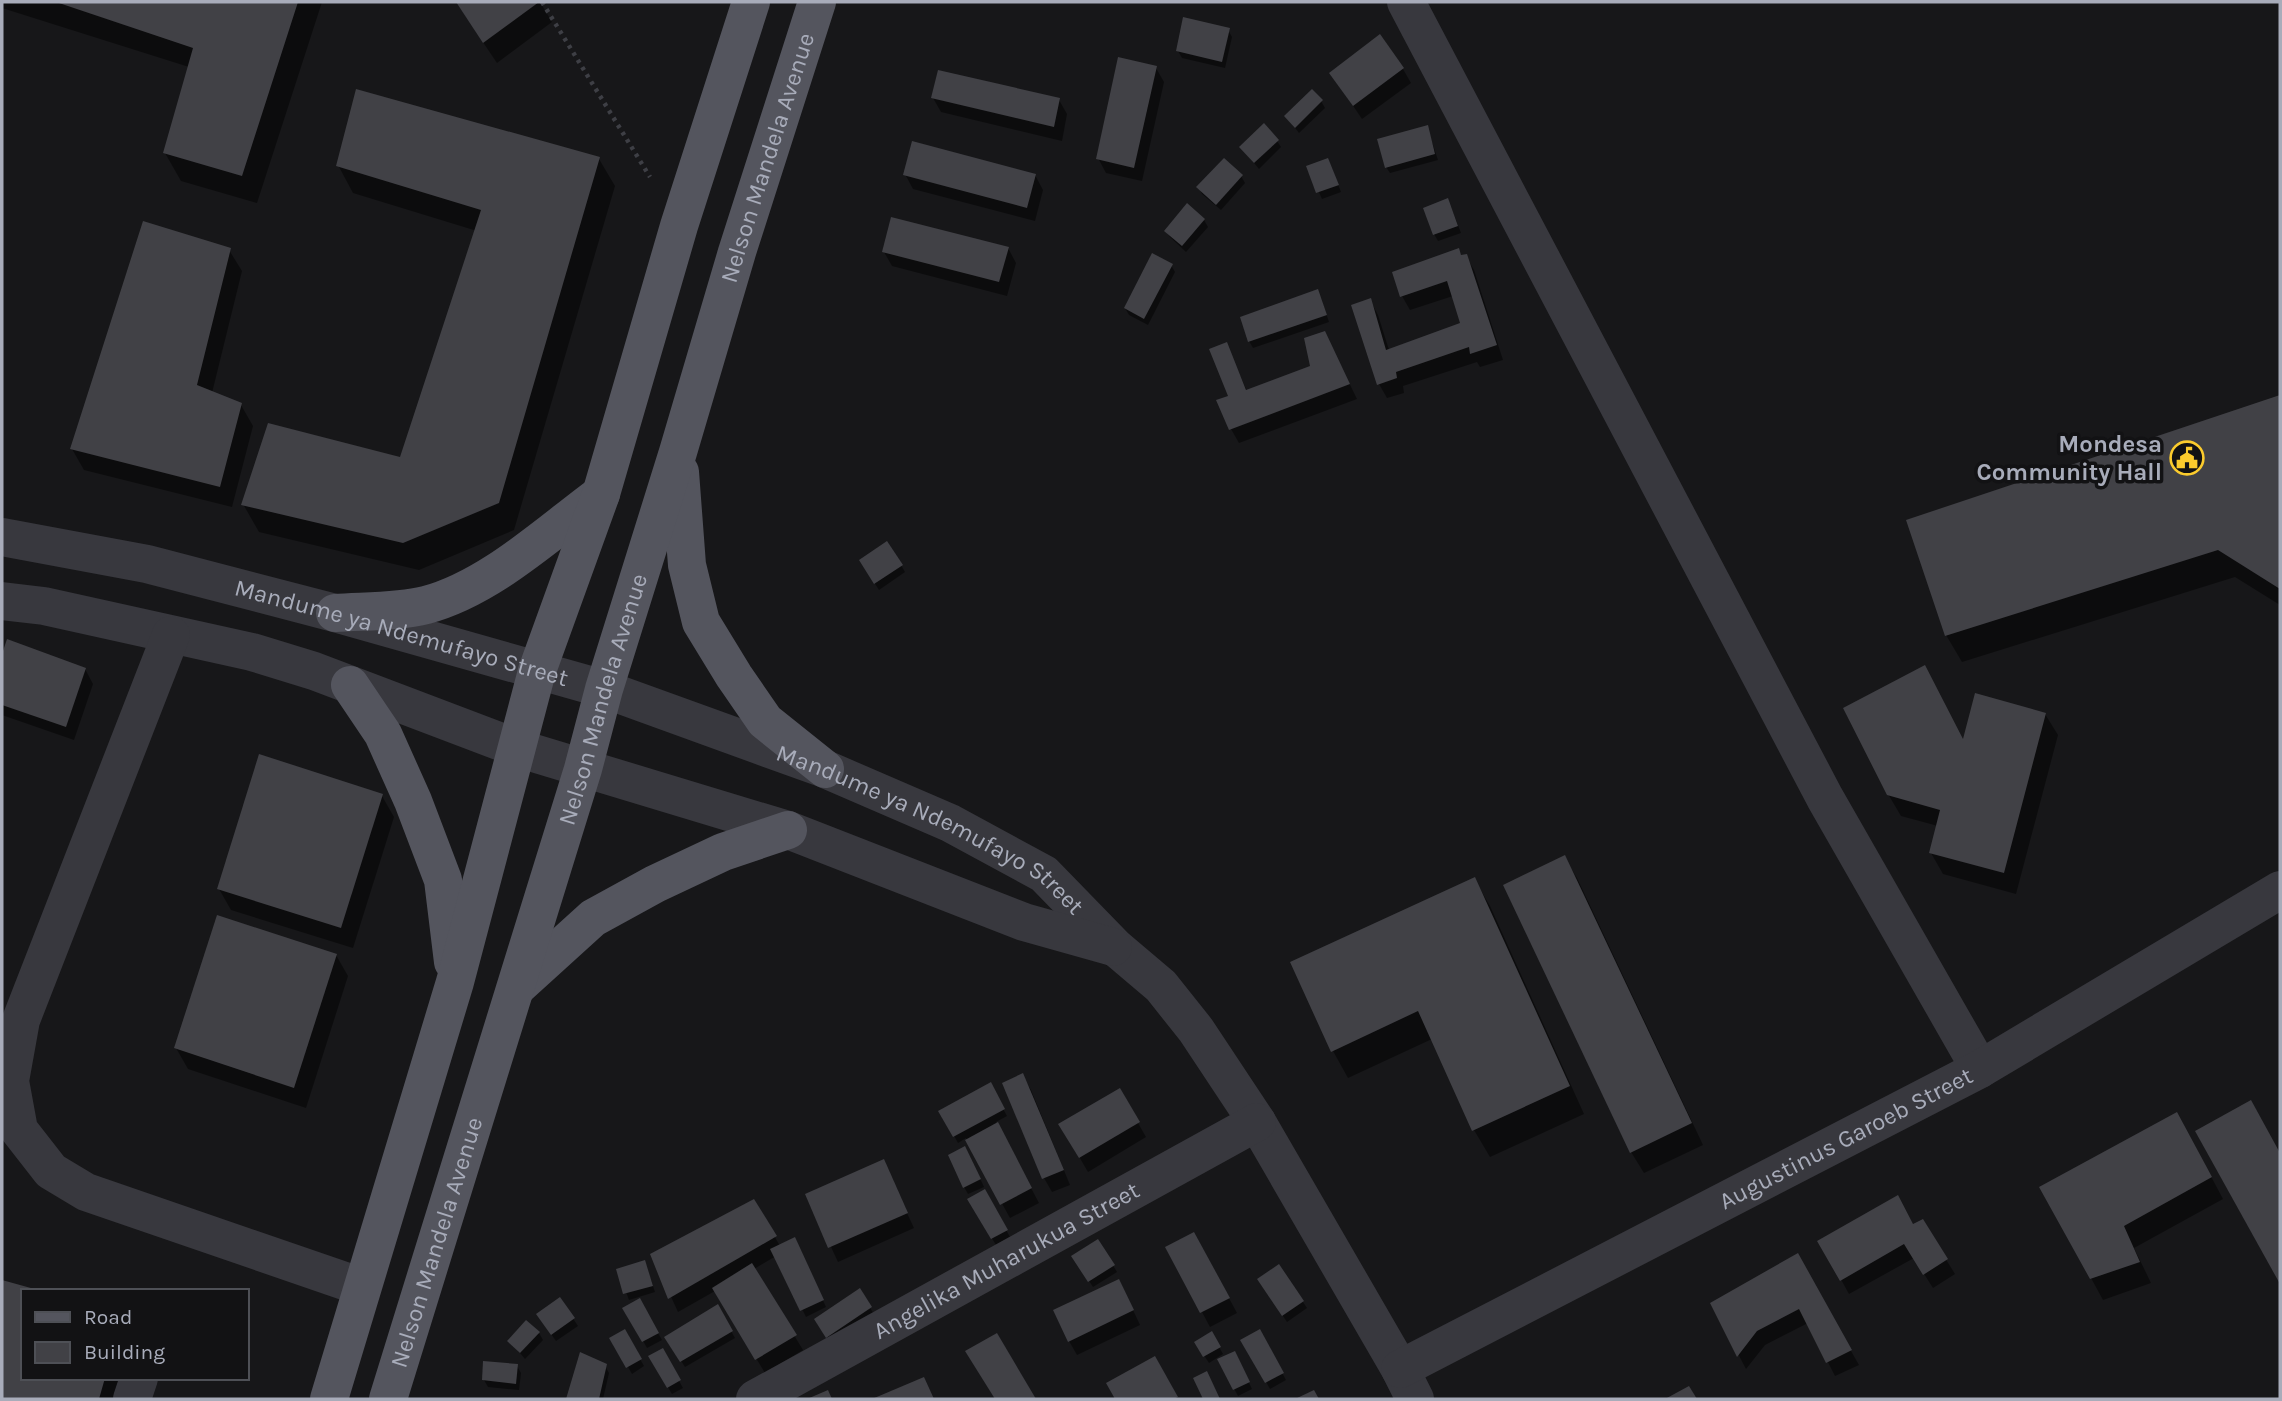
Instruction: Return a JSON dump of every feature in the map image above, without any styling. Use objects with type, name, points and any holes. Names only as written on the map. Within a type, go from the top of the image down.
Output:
[{"type":"main road","points":[[329,1399],[455,982],[537,671],[601,494],[679,226],[751,2]]},
{"type":"main road","name":"Nelson Mandela Avenue","points":[[388,1399],[583,769],[604,689],[737,251],[817,2]]},
{"type":"main road","points":[[678,452],[687,565],[701,622],[765,721],[825,769]]},
{"type":"main road","points":[[335,613],[423,606],[462,593],[519,556],[601,494]]},
{"type":"main road","points":[[351,685],[383,734],[413,801],[443,880],[455,982]]},
{"type":"main road","points":[[516,988],[593,918],[655,884],[723,852],[788,830]]},
{"type":"street","points":[[1406,2],[1825,798],[1980,1069]]},
{"type":"street","name":"Mandume ya Ndemufayo Street","points":[[2,537],[147,564],[335,613],[604,689],[825,769],[950,823],[1044,874],[1115,947],[1161,986],[1196,1030],[1257,1122],[1408,1384]]},
{"type":"street","name":"Mandume ya Ndemufayo Street","points":[[2,601],[44,606],[252,652],[583,769],[788,830],[1024,922],[1115,947]]},
{"type":"street","points":[[171,635],[21,1020],[10,1081],[19,1130],[51,1171],[86,1192],[362,1287]]},
{"type":"street","name":"Augustinus Garoeb Street","points":[[1408,1384],[1980,1069],[2280,890]]},
{"type":"street","name":"Angelika Muharukua Street","points":[[755,1399],[1257,1122]]},
{"type":"street","points":[[132,1399],[138,1380]]},
{"type":"path","points":[[542,2],[679,226]]},
{"type":"building","points":[[56,2],[298,2],[242,176],[163,153],[193,48]]},
{"type":"building","points":[[456,2],[539,2],[483,43]]},
{"type":"building","points":[[1183,17],[1230,28],[1222,62],[1176,51]]},
{"type":"building","points":[[1380,34],[1404,68],[1353,106],[1329,73]]},
{"type":"building","points":[[1118,57],[1157,66],[1134,168],[1096,159]]},
{"type":"building","points":[[938,70],[1060,98],[1054,127],[931,98]]},
{"type":"building","points":[[356,89],[600,157],[499,503],[403,543],[241,505],[268,423],[400,457],[481,210],[336,166]]},
{"type":"building","points":[[1312,89],[1323,100],[1295,128],[1284,116]]},
{"type":"building","points":[[1264,123],[1279,140],[1254,163],[1239,147]]},
{"type":"building","points":[[1428,125],[1435,154],[1385,168],[1377,139]]},
{"type":"building","points":[[912,141],[1036,174],[1027,208],[903,175]]},
{"type":"building","points":[[1224,158],[1243,175],[1216,205],[1196,187]]},
{"type":"building","points":[[1328,158],[1339,185],[1316,193],[1306,166]]},
{"type":"building","points":[[1448,198],[1458,226],[1433,235],[1423,208]]},
{"type":"building","points":[[1187,203],[1205,219],[1182,246],[1164,231]]},
{"type":"building","points":[[891,217],[1009,247],[999,282],[882,252]]},
{"type":"building","points":[[143,221],[231,248],[197,385],[242,403],[220,487],[70,449]]},
{"type":"building","points":[[1459,248],[1461,255],[1467,254],[1497,345],[1470,354],[1469,347],[1396,372],[1397,378],[1377,385],[1351,305],[1371,298],[1386,350],[1460,323],[1447,281],[1400,297],[1392,272]]},
{"type":"building","points":[[1152,253],[1173,264],[1144,319],[1124,308]]},
{"type":"building","points":[[1318,289],[1327,315],[1248,342],[1240,317]]},
{"type":"building","points":[[1325,331],[1350,384],[1229,430],[1216,400],[1228,396],[1209,349],[1227,342],[1246,390],[1310,366],[1304,338]]},
{"type":"building","name":"Mondesa Community Hall","points":[[2280,395],[2280,589],[2218,550],[1945,636],[1906,520]]},
{"type":"building","points":[[887,541],[903,565],[874,584],[859,560]]},
{"type":"building","points":[[7,639],[86,668],[66,727],[2,705],[2,654]]},
{"type":"building","points":[[1925,665],[1963,739],[1975,693],[2046,713],[2004,873],[1929,853],[1940,810],[1887,795],[1843,708]]},
{"type":"building","points":[[259,754],[383,794],[341,928],[217,889]]},
{"type":"building","points":[[1565,855],[1692,1123],[1630,1153],[1503,885]]},
{"type":"building","points":[[1475,877],[1570,1086],[1472,1131],[1418,1011],[1331,1052],[1290,962]]},
{"type":"building","points":[[217,915],[337,954],[294,1088],[174,1048]]},
{"type":"building","points":[[1023,1073],[1064,1170],[1042,1179],[1002,1083]]},
{"type":"building","points":[[991,1082],[1005,1109],[953,1137],[938,1111]]},
{"type":"building","points":[[1120,1088],[1140,1122],[1079,1158],[1058,1124]]},
{"type":"building","points":[[2251,1100],[2280,1153],[2280,1284],[2195,1131]]},
{"type":"building","points":[[2177,1112],[2212,1177],[2124,1226],[2140,1262],[2090,1279],[2039,1187]]},
{"type":"building","points":[[998,1122],[1032,1188],[1000,1205],[965,1140]]},
{"type":"building","points":[[965,1146],[981,1179],[963,1188],[948,1155]]},
{"type":"building","points":[[884,1159],[908,1213],[828,1248],[805,1194]]},
{"type":"building","points":[[985,1189],[1008,1230],[991,1239],[967,1199]]},
{"type":"building","points":[[1898,1195],[1913,1224],[1923,1219],[1948,1259],[1923,1275],[1904,1244],[1840,1281],[1817,1241]]},
{"type":"building","points":[[754,1199],[777,1236],[668,1299],[650,1254]]},
{"type":"building","points":[[1194,1232],[1230,1298],[1200,1313],[1165,1247]]},
{"type":"building","points":[[795,1237],[824,1300],[800,1311],[770,1249]]},
{"type":"building","points":[[1098,1239],[1115,1265],[1088,1282],[1071,1256]]},
{"type":"building","points":[[1798,1253],[1852,1350],[1826,1363],[1799,1309],[1757,1331],[1737,1357],[1710,1303]]},
{"type":"building","points":[[645,1260],[653,1286],[623,1294],[616,1269]]},
{"type":"building","points":[[752,1263],[797,1335],[755,1360],[712,1288]]},
{"type":"building","points":[[1279,1264],[1304,1301],[1282,1316],[1257,1279]]},
{"type":"building","points":[[1119,1279],[1134,1310],[1068,1342],[1053,1310]]},
{"type":"building","points":[[2,1280],[34,1289],[21,1289],[21,1380],[104,1380],[99,1399],[2,1399]]},
{"type":"building","points":[[860,1288],[872,1307],[826,1338],[814,1319]]},
{"type":"building","points":[[560,1297],[575,1318],[551,1335],[536,1314]]},
{"type":"building","points":[[640,1298],[659,1333],[642,1342],[622,1308]]},
{"type":"building","points":[[718,1304],[733,1331],[680,1362],[664,1337]]},
{"type":"building","points":[[526,1320],[540,1332],[520,1353],[507,1341]]},
{"type":"building","points":[[625,1329],[642,1359],[626,1368],[609,1338]]},
{"type":"building","points":[[1260,1329],[1284,1373],[1265,1383],[1240,1340]]},
{"type":"building","points":[[1212,1331],[1221,1347],[1203,1357],[1194,1342]]},
{"type":"building","points":[[997,1333],[1036,1399],[995,1399],[965,1351]]},
{"type":"building","points":[[663,1348],[681,1380],[667,1388],[648,1356]]},
{"type":"building","points":[[1235,1351],[1250,1382],[1233,1390],[1217,1359]]},
{"type":"building","points":[[580,1352],[607,1364],[599,1399],[566,1399]]},
{"type":"building","points":[[1155,1356],[1178,1397],[1115,1399],[1106,1383]]},
{"type":"building","points":[[483,1361],[518,1364],[516,1384],[482,1380]]},
{"type":"building","points":[[1207,1371],[1220,1399],[1203,1399],[1193,1378]]},
{"type":"building","points":[[924,1377],[934,1399],[872,1399]]},
{"type":"building","points":[[1689,1386],[1697,1399],[1665,1399]]},
{"type":"building","points":[[828,1390],[832,1399],[807,1399]]},
{"type":"building","points":[[1314,1390],[1319,1399],[1295,1399]]},
{"type":"place","name":"Mondesa Community Hall","points":[[2187,458]]}]
